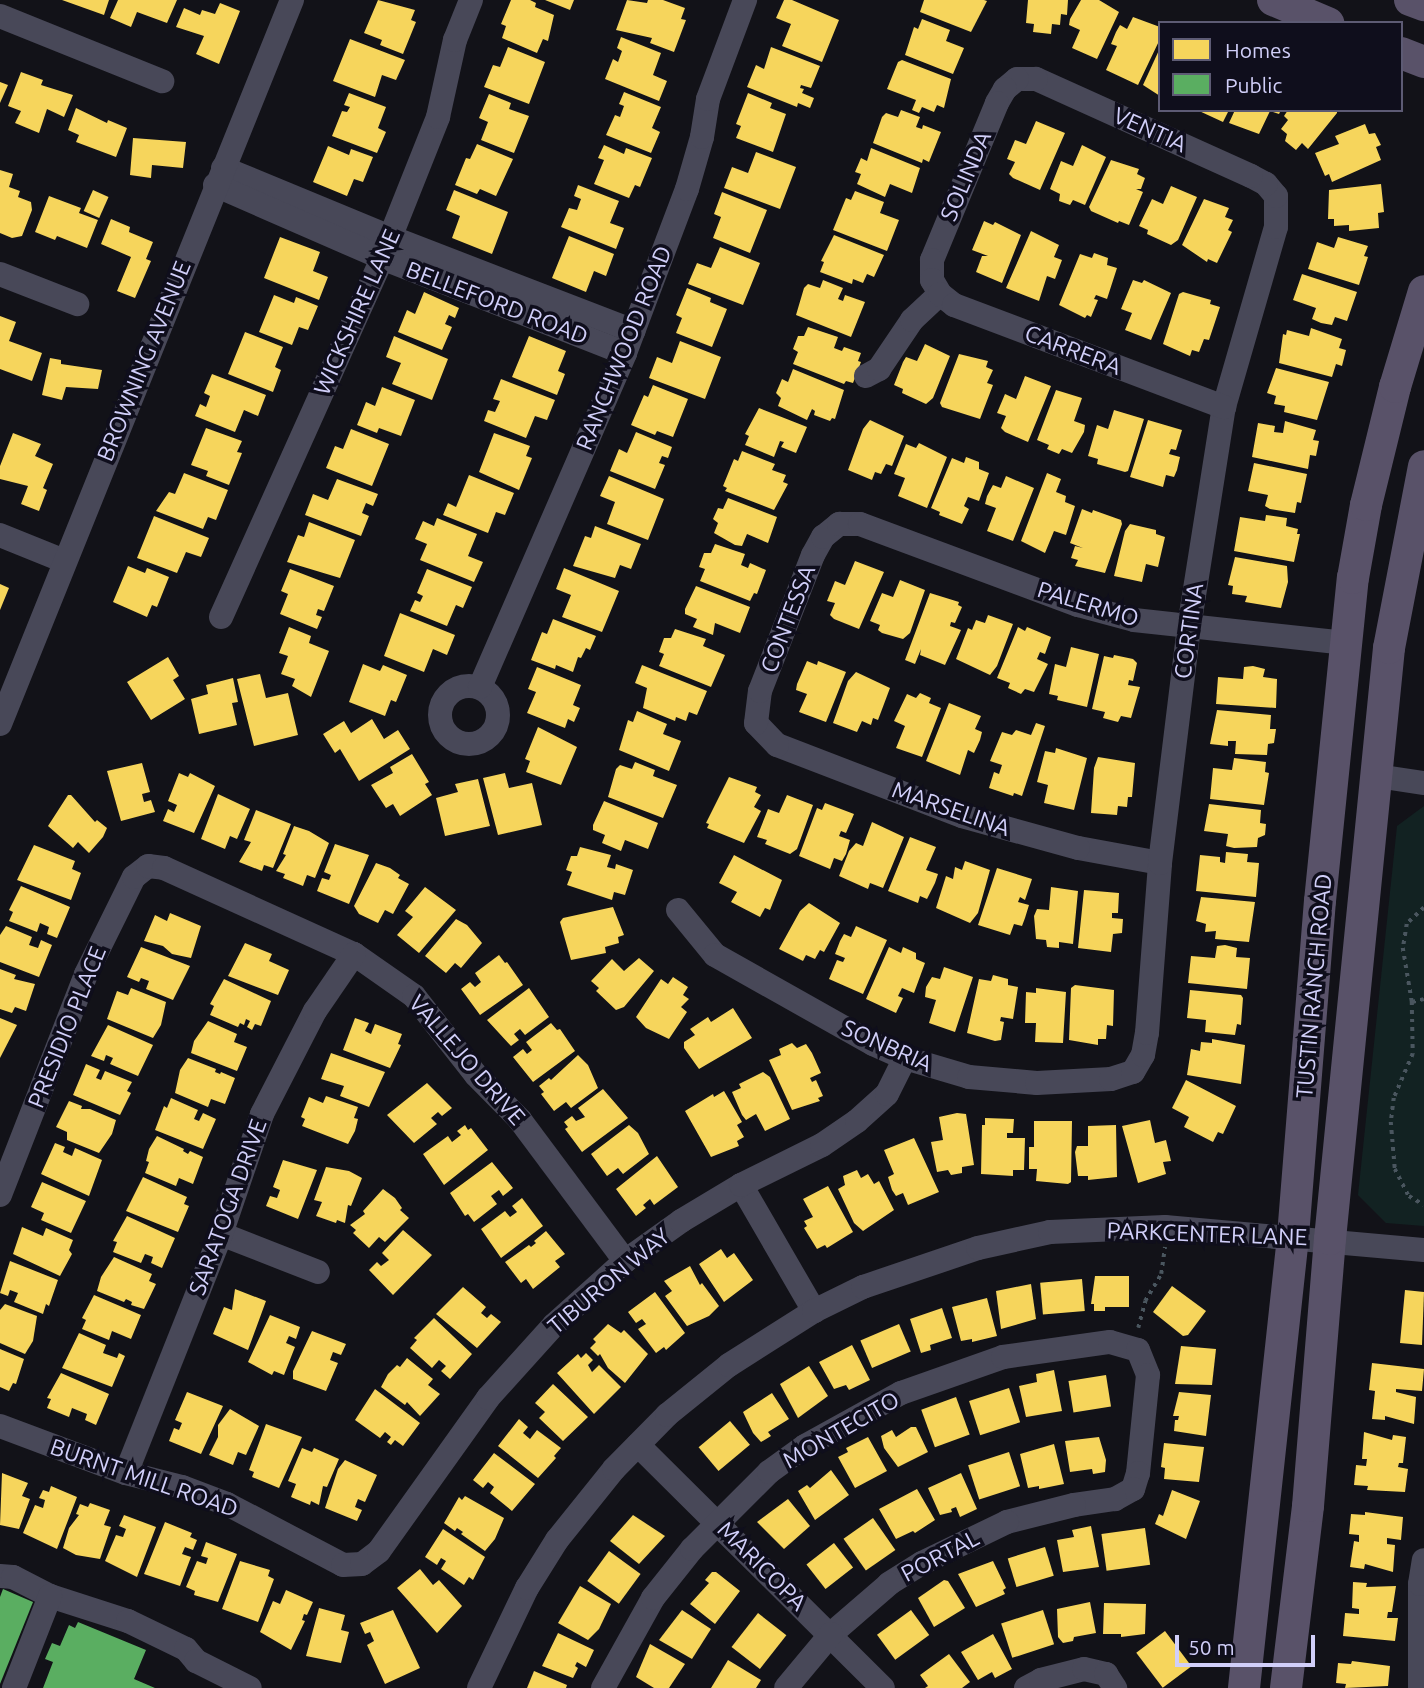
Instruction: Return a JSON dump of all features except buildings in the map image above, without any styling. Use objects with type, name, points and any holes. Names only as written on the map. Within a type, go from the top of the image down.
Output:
[{"type":"main road","points":[[1273,0],[1323,21]]},
{"type":"main road","points":[[1410,0],[1424,5]]},
{"type":"main road","points":[[1403,54],[1424,62]]},
{"type":"main road","name":"TUSTIN RANCH ROAD","points":[[1244,1688],[1293,1236],[1320,901],[1346,643],[1366,505],[1395,387],[1424,291]]},
{"type":"main road","name":"TUSTIN RANCH ROAD","points":[[1286,1688],[1308,1506],[1330,1240],[1389,648],[1424,466]]},
{"type":"street","name":"BROWNING AVENUE","points":[[0,724],[292,0]]},
{"type":"street","name":"WICKSHIRE LANE","points":[[221,617],[386,248],[438,117],[455,40],[471,0]]},
{"type":"street","name":"RANCHWOOD ROAD","points":[[480,687],[629,342],[687,189],[702,137],[708,99],[745,0]]},
{"type":"street","points":[[0,16],[162,81]]},
{"type":"street","name":"VENTIA","points":[[1017,79],[1035,79],[1238,170],[1266,184],[1276,196]]},
{"type":"street","name":"SOLINDA","points":[[936,287],[932,260],[939,240],[997,103],[1005,89],[1017,79]]},
{"type":"street","name":"BELLEFORD ROAD","points":[[219,177],[386,248],[629,342]]},
{"type":"street","name":"CORTINA","points":[[1133,1072],[1143,1055],[1147,1033],[1160,863],[1188,627],[1224,407],[1276,227],[1276,196]]},
{"type":"street","points":[[0,274],[77,304]]},
{"type":"street","points":[[866,376],[879,369],[936,287]]},
{"type":"street","name":"CARRERA","points":[[936,287],[954,305],[1224,407]]},
{"type":"street","name":"PALERMO","points":[[839,524],[860,524],[886,532],[1078,605],[1134,620],[1346,643]]},
{"type":"street","name":"CONTESSA","points":[[756,723],[760,691],[813,555],[823,537],[839,524]]},
{"type":"street","points":[[0,535],[64,561]]},
{"type":"street","name":"MARSELINA","points":[[756,723],[777,745],[962,816],[1078,848],[1160,863]]},
{"type":"street","points":[[1377,776],[1424,783]]},
{"type":"street","name":"VALLEJO DRIVE","points":[[148,866],[164,868],[354,954],[414,996],[476,1075],[520,1121],[625,1261]]},
{"type":"street","name":"PRESIDIO PLACE","points":[[0,1195],[86,974],[134,877],[148,866]]},
{"type":"street","name":"SONBRIA","points":[[678,910],[715,955],[873,1044],[905,1058],[969,1077],[1037,1083],[1111,1079],[1133,1072]]},
{"type":"street","name":"SARATOGA DRIVE","points":[[126,1473],[221,1234],[262,1114],[316,1010],[354,954]]},
{"type":"street","name":"TIBURON WAY","points":[[362,1564],[379,1551],[488,1398],[554,1325],[625,1261],[681,1220],[741,1185],[822,1145],[856,1122],[887,1094],[905,1058]]},
{"type":"street","points":[[741,1185],[814,1311]]},
{"type":"street","name":"PARKCENTER LANE","points":[[479,1688],[527,1588],[557,1540],[607,1478],[667,1415],[729,1365],[814,1311],[912,1268],[978,1248],[1050,1231],[1165,1227],[1293,1236],[1424,1250]]},
{"type":"street","points":[[221,1234],[318,1272]]},
{"type":"street","name":"MONTECITO","points":[[603,1688],[653,1598],[718,1521],[769,1472],[805,1447],[901,1393],[1003,1357],[1110,1342],[1135,1349]]},
{"type":"street","name":"PORTAL","points":[[786,1688],[831,1634],[889,1584],[958,1544],[1007,1522],[1074,1505],[1115,1499],[1133,1489],[1138,1472],[1148,1375],[1135,1349]]},
{"type":"street","name":"BURNT MILL ROAD","points":[[0,1426],[126,1473],[182,1487],[227,1504],[343,1565],[362,1564]]},
{"type":"street","name":"MARICOPA","points":[[638,1445],[718,1521],[883,1688]]},
{"type":"street","points":[[1420,1688],[1420,1584],[1424,1560]]},
{"type":"street","points":[[0,1576],[13,1577],[50,1596],[128,1621],[186,1649],[196,1661],[250,1688]]},
{"type":"street","points":[[14,1688],[50,1596]]},
{"type":"street","points":[[1026,1688],[1084,1669],[1098,1670],[1114,1684]]},
{"type":"path","points":[[1424,908],[1407,924],[1403,948],[1412,1002],[1413,1054],[1394,1098],[1391,1122],[1395,1169],[1409,1196],[1424,1205]]},
{"type":"path","points":[[1412,1002],[1424,999]]},
{"type":"path","points":[[1135,1349],[1145,1301],[1161,1274],[1165,1227]]},
{"type":"shaded area","points":[[1424,806],[1424,1226],[1386,1223],[1358,1195],[1397,826]]}]
